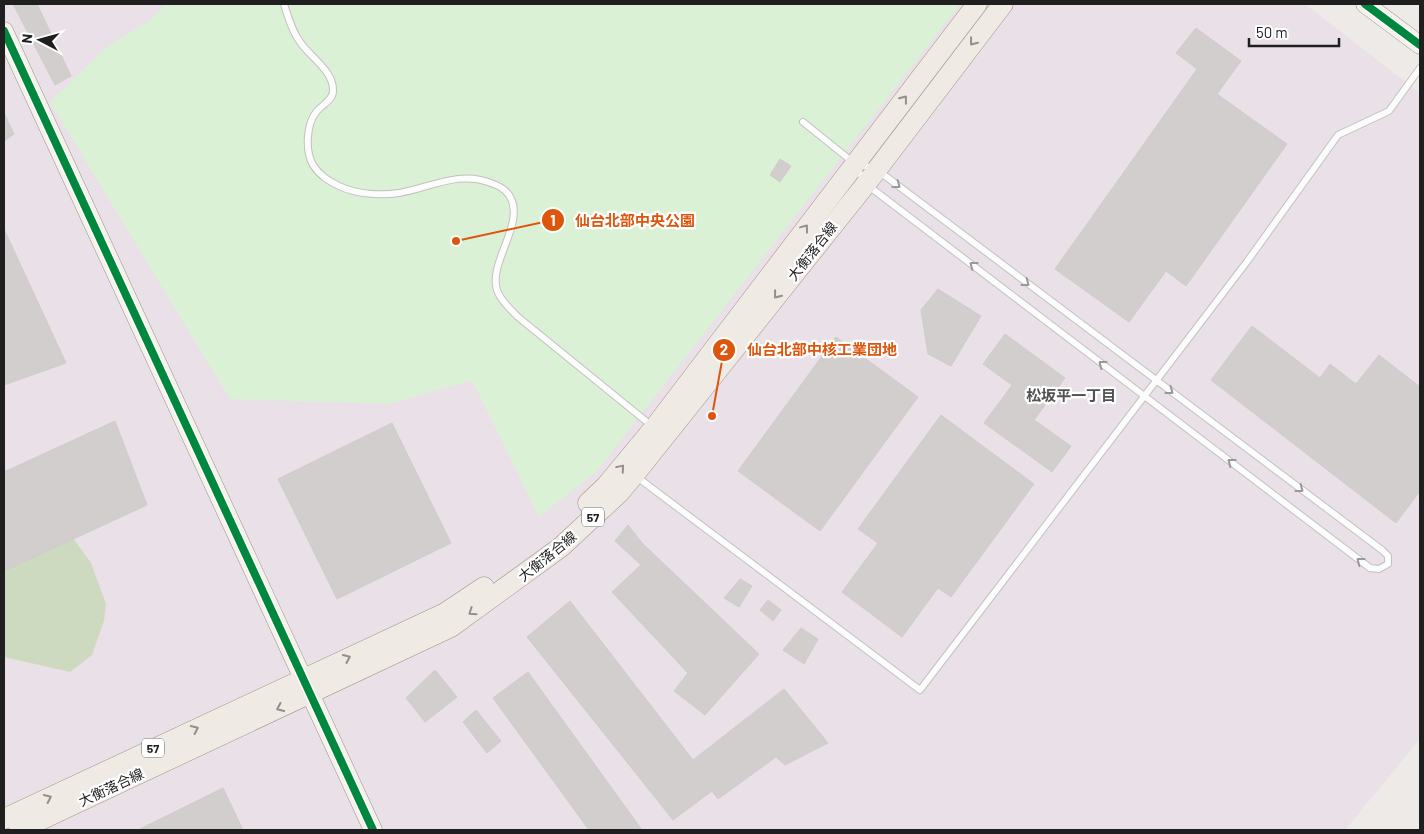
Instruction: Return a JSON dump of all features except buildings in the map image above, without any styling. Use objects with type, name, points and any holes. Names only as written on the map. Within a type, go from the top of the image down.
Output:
[{"type":"main road","name":"大衡落合線","points":[[19,830],[306,686],[445,613],[499,578],[551,538],[606,486],[654,428],[977,4]]},
{"type":"main road","name":"大衡落合線","points":[[4,819],[306,686],[451,627],[506,589],[560,547],[618,493],[634,475],[871,176],[1002,4]]},
{"type":"street","points":[[1365,4],[1420,45]]},
{"type":"street","points":[[4,31],[373,830]]},
{"type":"lane","points":[[284,4],[291,27],[300,43],[331,80],[333,93],[328,102],[316,112],[310,124],[308,140],[312,164],[325,179],[348,190],[367,193],[398,193],[457,178],[470,177],[500,186],[509,195],[513,208],[513,221],[499,265],[497,290],[518,317],[654,428]]},
{"type":"lane","points":[[634,475],[920,690],[1246,263],[1338,135],[1389,111],[1420,68]]},
{"type":"lane","points":[[803,122],[854,163],[871,176],[1144,396],[1370,568],[1379,570],[1388,564],[1388,556],[1382,550],[1156,381],[854,163]]},
{"type":"shaded area","points":[[4,4],[1305,4],[1420,93],[1420,739],[1345,830],[4,830]]},
{"type":"green space","points":[[165,4],[960,4],[597,471],[539,517],[472,380],[389,404],[230,399],[50,102],[103,50],[152,19]]},
{"type":"green space","points":[[4,484],[62,523],[91,563],[106,604],[104,621],[92,655],[70,672],[4,657]]},
{"type":"cycle path","points":[[1365,4],[1420,45]]},
{"type":"cycle path","points":[[4,31],[373,830]]},
{"type":"place","name":"仙台北部中央公園","points":[[456,241]]},
{"type":"place","name":"仙台北部中核工業団地","points":[[712,416]]},
{"type":"district","name":"松坂平一丁目","points":[[1071,395]]}]
